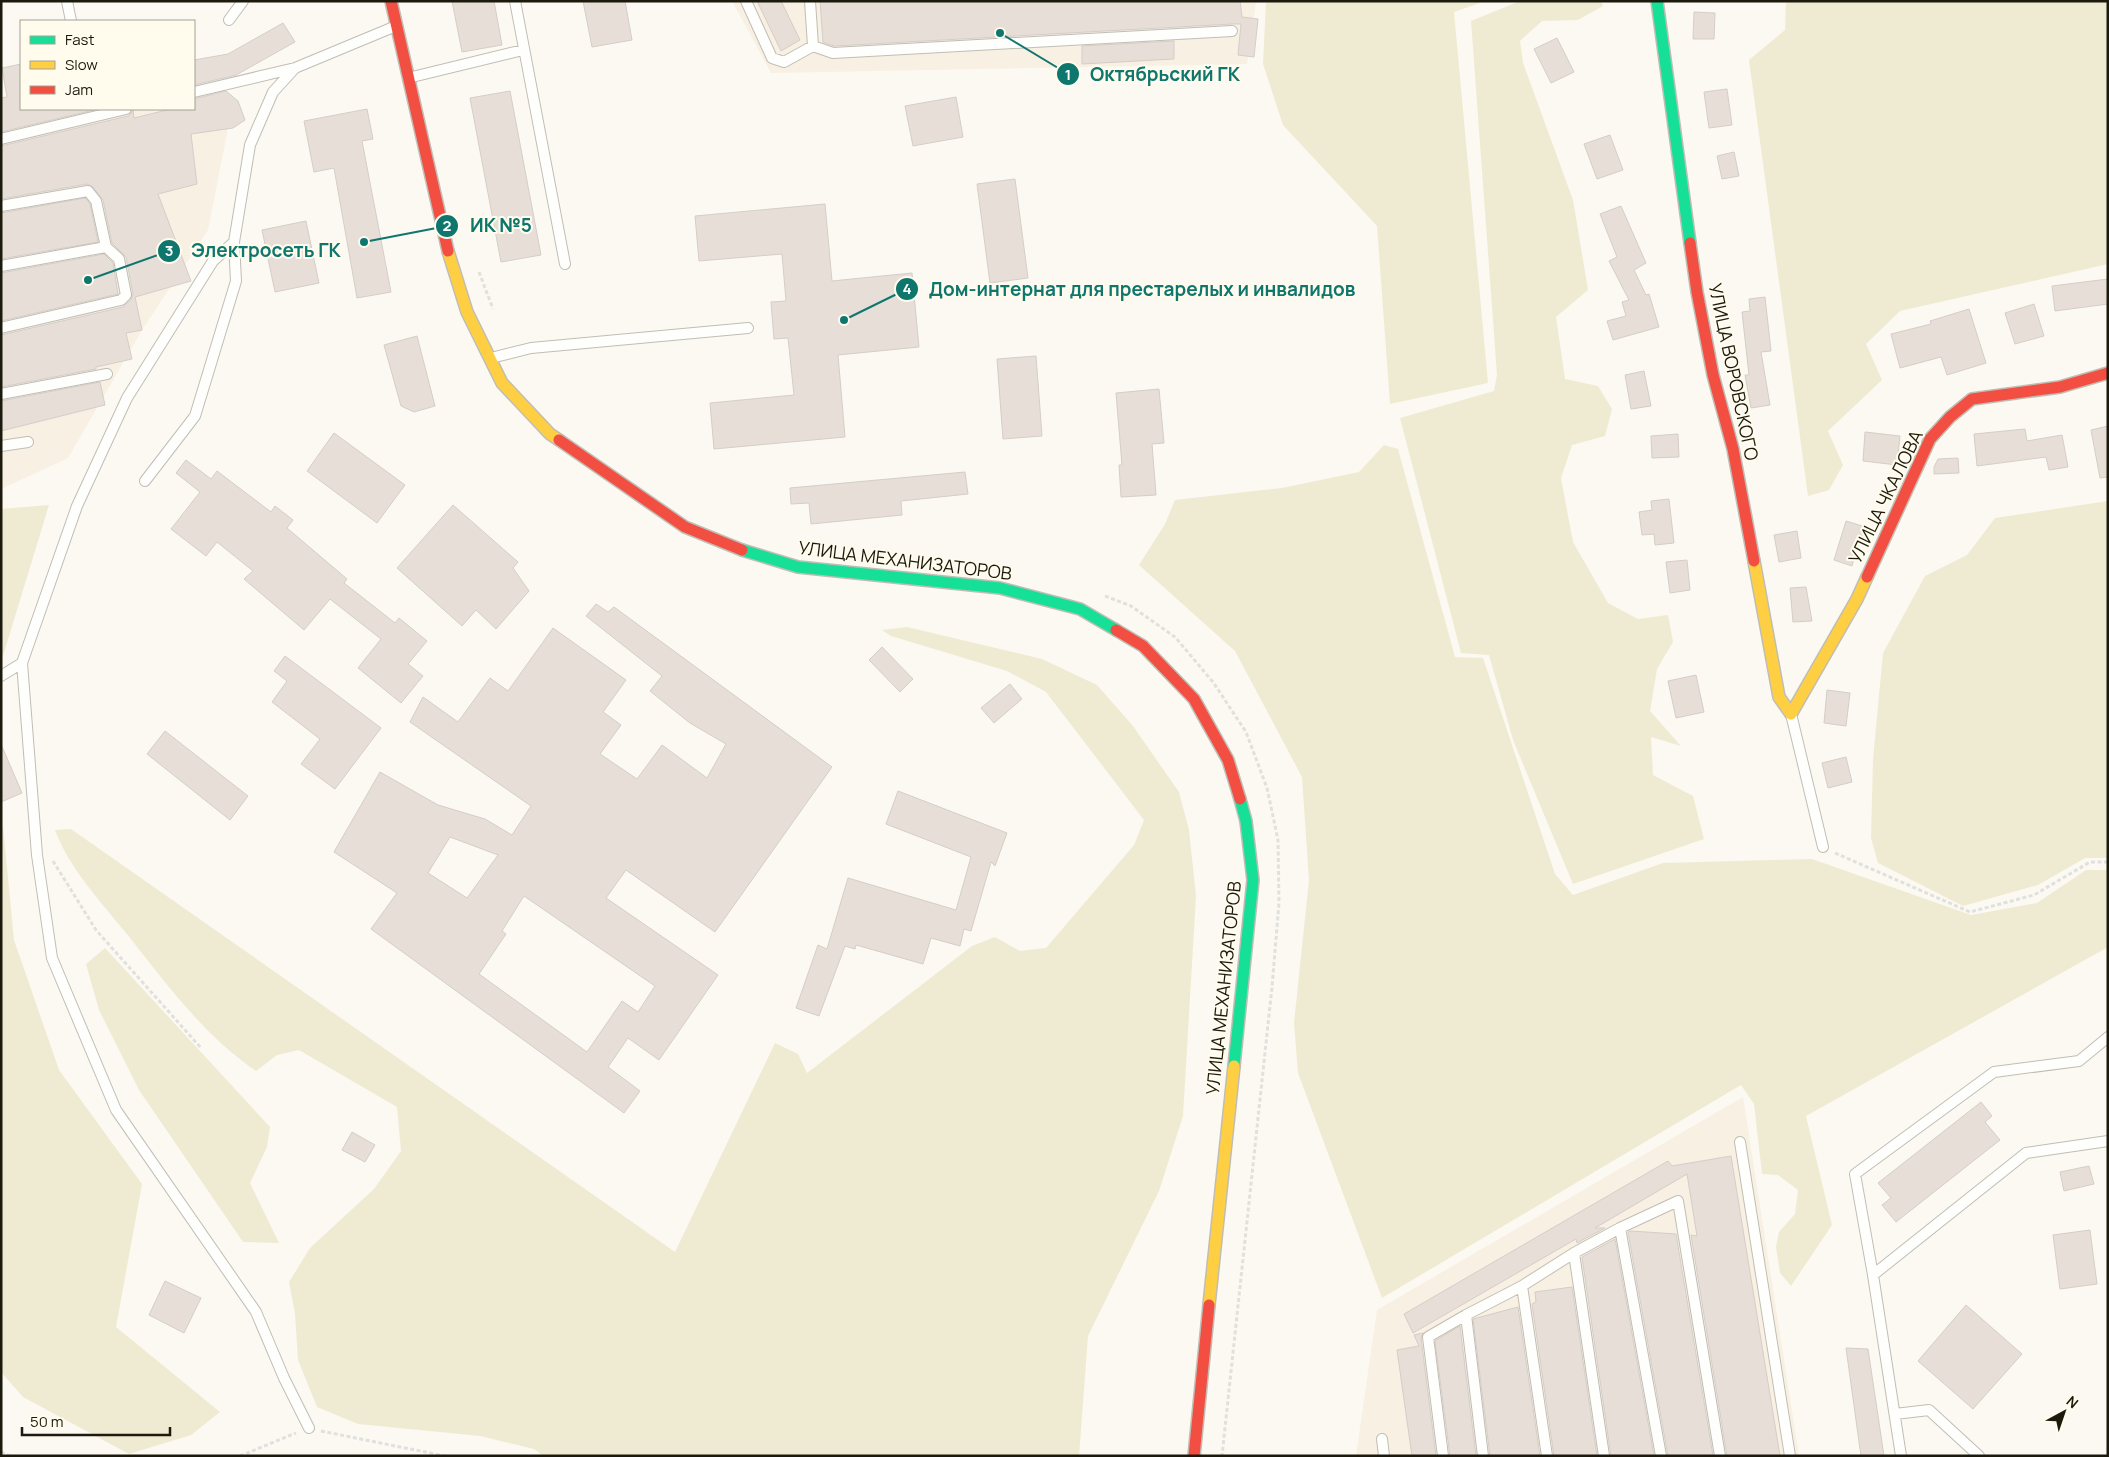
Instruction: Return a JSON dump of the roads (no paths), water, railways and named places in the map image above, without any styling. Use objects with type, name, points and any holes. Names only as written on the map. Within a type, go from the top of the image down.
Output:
[{"type":"main road","name":"УЛИЦА МЕХАНИЗАТОРОВ","points":[[391,1],[451,266],[467,312],[502,383],[550,434],[685,527],[751,553],[798,568],[1000,588],[1080,609],[1143,646],[1194,699],[1228,760],[1246,821],[1253,880],[1194,1456]]},
{"type":"main road","name":"УЛИЦА ВОРОВСКОГО","points":[[1657,1],[1697,292],[1712,375],[1733,449],[1779,697],[1792,714]]},
{"type":"main road","name":"УЛИЦА ЧКАЛОВА","points":[[1792,714],[1857,599],[1930,439],[1950,417],[1972,399],[2060,387],[2108,373]]},
{"type":"lane","points":[[67,1],[71,20]]},
{"type":"lane","points":[[229,20],[243,1]]},
{"type":"lane","points":[[515,1],[565,264]]},
{"type":"lane","points":[[746,1],[772,58],[784,62],[813,46],[833,53],[1232,31]]},
{"type":"lane","points":[[810,1],[813,46]]},
{"type":"lane","points":[[195,92],[295,68],[396,26]]},
{"type":"lane","points":[[408,78],[523,50]]},
{"type":"lane","points":[[145,481],[194,416],[236,281],[234,242],[250,145],[273,92],[295,68]]},
{"type":"lane","points":[[1,139],[122,110]]},
{"type":"lane","points":[[1,206],[88,191],[96,201],[106,246],[119,259],[126,295],[121,300],[1,328]]},
{"type":"lane","points":[[234,242],[213,261],[127,398],[77,506],[22,663],[37,855],[52,958],[116,1110],[256,1312],[284,1378],[309,1428]]},
{"type":"lane","points":[[1,266],[106,246]]},
{"type":"lane","points":[[490,358],[531,348],[748,328]]},
{"type":"lane","points":[[1,394],[107,374]]},
{"type":"lane","points":[[1,446],[28,442]]},
{"type":"lane","points":[[1,676],[22,663]]},
{"type":"lane","points":[[1792,714],[1823,848]]},
{"type":"lane","points":[[1901,1456],[1874,1275],[1855,1174],[1994,1072],[2079,1061],[2108,1037]]},
{"type":"lane","points":[[1874,1275],[2026,1154],[2108,1141]]},
{"type":"lane","points":[[1740,1142],[1790,1456]]},
{"type":"lane","points":[[1443,1456],[1428,1337],[1522,1286],[1574,1253],[1620,1228],[1678,1201],[1720,1456]]},
{"type":"lane","points":[[1620,1228],[1660,1456]]},
{"type":"lane","points":[[1574,1253],[1604,1456]]},
{"type":"lane","points":[[1522,1286],[1547,1456]]},
{"type":"lane","points":[[1466,1315],[1483,1456]]},
{"type":"lane","points":[[1895,1414],[1929,1410],[1979,1456]]},
{"type":"lane","points":[[1382,1439],[1384,1456]]},
{"type":"place","name":"Октябрьский ГК","points":[[1000,33]]},
{"type":"place","name":"ИК №5","points":[[364,242]]},
{"type":"place","name":"Электросеть ГК","points":[[88,280]]},
{"type":"place","name":"Дом-интернат для престарелых и инвалидов","points":[[844,320]]}]
